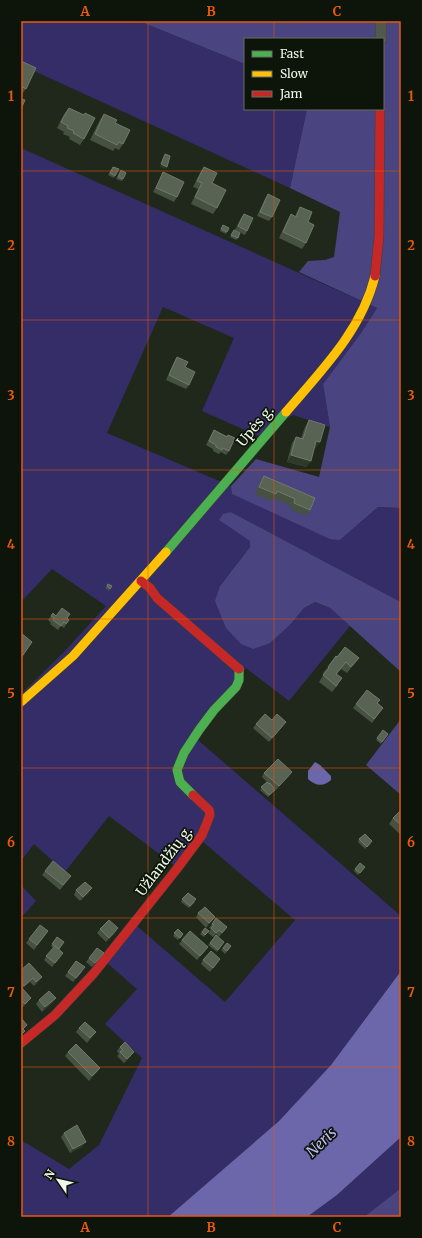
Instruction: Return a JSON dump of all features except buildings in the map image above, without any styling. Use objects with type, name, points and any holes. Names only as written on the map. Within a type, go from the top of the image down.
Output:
[{"type":"street","points":[[381,21],[381,38]]},
{"type":"street","name":"Upės g.","points":[[21,702],[72,656],[141,581],[321,371],[344,343],[357,322],[368,300],[377,264],[379,229],[380,110]]},
{"type":"street","name":"Užlandžių g.","points":[[21,1043],[55,1015],[94,973],[202,835],[210,815],[208,810],[180,782],[177,770],[184,753],[199,730],[214,710],[236,687],[239,680],[240,670],[157,598],[150,588],[141,581]]},
{"type":"shaded area","points":[[21,21],[139,21],[244,64],[244,110],[307,110],[290,188],[21,65]]},
{"type":"shaded area","points":[[139,21],[401,21],[401,508],[378,507],[340,540],[330,539],[232,494],[231,486],[256,459],[319,477],[330,427],[323,384],[361,333],[377,308],[299,272],[308,261],[325,260],[334,257],[340,212],[290,188],[307,110],[384,110],[384,38],[244,38],[244,64]]},
{"type":"shaded area","points":[[21,148],[377,308],[361,333],[323,384],[330,427],[293,415],[258,436],[202,411],[234,338],[163,307],[107,433],[231,486],[340,540],[378,507],[401,508],[401,602],[231,512],[219,520],[251,541],[250,547],[220,586],[270,643],[289,626],[304,608],[314,602],[330,608],[350,626],[289,701],[246,668],[191,734],[401,916],[401,971],[331,1065],[279,1121],[168,1217],[21,1217],[21,1140],[69,1169],[99,1145],[142,1058],[105,1024],[137,989],[107,963],[137,926],[225,1002],[295,920],[196,836],[175,866],[109,816],[65,872],[34,844],[21,861],[21,694],[63,653],[106,606],[52,569],[21,602]]},
{"type":"shaded area","points":[[231,512],[401,602],[401,672],[330,608],[315,602],[304,608],[289,626],[270,643],[253,649],[241,644],[226,628],[215,601],[220,586],[250,547],[250,541],[219,520],[223,514]]},
{"type":"shaded area","points":[[401,719],[401,795],[366,765]]},
{"type":"shaded area","points":[[21,885],[36,901],[21,918]]},
{"type":"shaded area","points":[[401,1137],[401,1188],[364,1217],[307,1217],[337,1195]]},
{"type":"shaded area","points":[[401,1188],[401,1217],[364,1217]]},
{"type":"water","points":[[315,762],[331,776],[331,780],[325,784],[320,785],[308,779],[308,771]]},
{"type":"water","name":"Neris","points":[[401,971],[401,1137],[337,1195],[307,1217],[168,1217],[279,1121],[331,1065]]},
{"type":"traffic: fast","points":[[166,552],[286,412]]},
{"type":"traffic: fast","points":[[193,795],[180,782],[177,770],[184,753],[199,730],[214,710],[236,687],[239,680],[239,669]]},
{"type":"traffic: slow","points":[[286,412],[339,349],[361,314],[369,296],[375,276]]},
{"type":"traffic: slow","points":[[21,702],[73,656],[166,552]]},
{"type":"traffic: jam","points":[[375,276],[379,236],[380,110]]},
{"type":"traffic: jam","points":[[141,581],[150,588],[157,598],[239,669]]},
{"type":"traffic: jam","points":[[21,1043],[55,1015],[94,973],[202,835],[210,815],[209,810],[193,795]]}]
